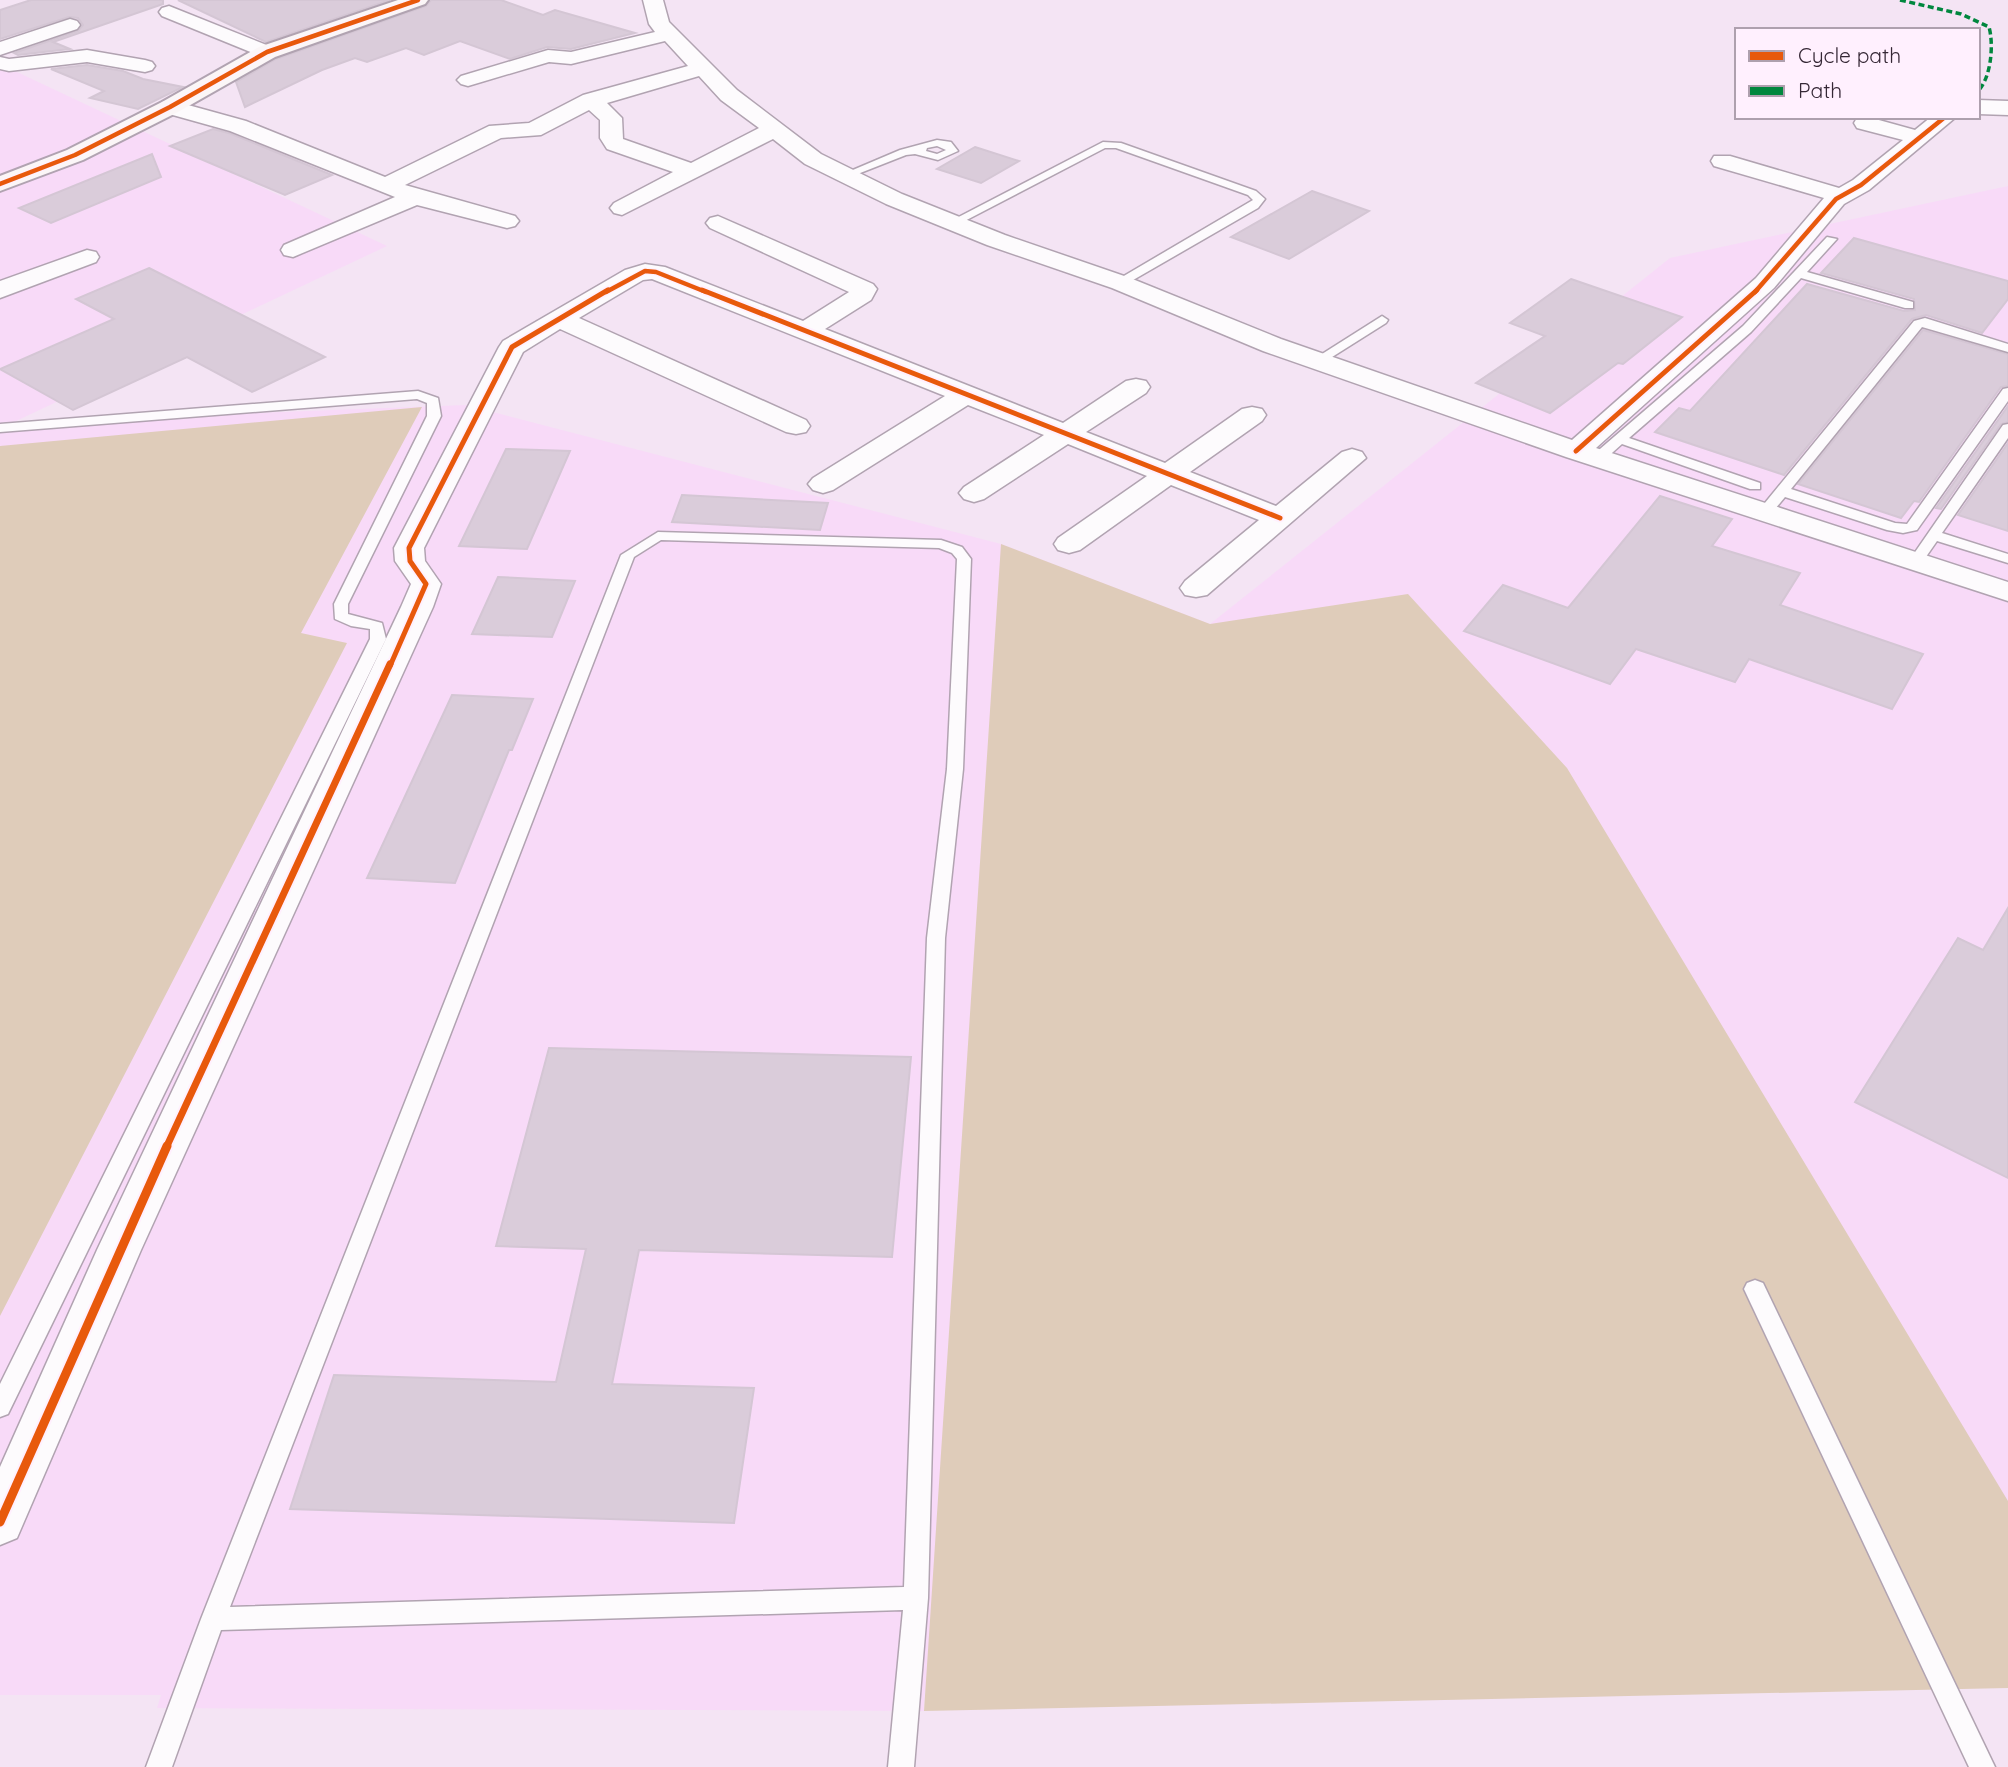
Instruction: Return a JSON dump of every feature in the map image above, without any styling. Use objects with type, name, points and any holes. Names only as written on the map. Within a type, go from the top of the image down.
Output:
[{"type":"street","points":[[0,184],[75,155],[170,107],[267,52],[418,0]]},
{"type":"street","points":[[653,0],[659,24],[729,95],[813,159],[894,199],[1121,283],[1317,361],[1587,455],[1773,502],[1916,561],[2008,592]]},
{"type":"street","points":[[169,12],[267,52]]},
{"type":"street","points":[[0,48],[69,25]]},
{"type":"street","points":[[468,80],[548,56],[571,58],[670,34]]},
{"type":"street","points":[[0,63],[9,65],[87,56],[145,66]]},
{"type":"street","points":[[386,185],[498,131],[533,130],[591,100],[703,68]]},
{"type":"street","points":[[591,100],[611,118],[611,138],[615,144],[691,171]]},
{"type":"street","points":[[170,107],[238,126],[415,197],[507,221]]},
{"type":"street","points":[[1980,107],[2008,108]]},
{"type":"street","points":[[1587,455],[1765,283],[1843,194],[1861,185],[1943,119]]},
{"type":"street","points":[[1722,161],[1843,194],[1869,192],[1958,119]]},
{"type":"street","points":[[1865,123],[1920,138]]},
{"type":"street","points":[[622,208],[775,129]]},
{"type":"street","points":[[293,250],[415,197]]},
{"type":"street","points":[[718,223],[864,289],[862,295],[806,330]]},
{"type":"street","points":[[0,290],[87,257]]},
{"type":"street","points":[[0,1522],[119,1250],[417,607],[426,584],[410,561],[410,548],[512,347],[634,275],[645,271],[656,272],[1280,518]]},
{"type":"street","points":[[559,319],[796,426]]},
{"type":"street","points":[[974,493],[1136,387]]},
{"type":"street","points":[[823,484],[968,393]]},
{"type":"street","points":[[1069,544],[1252,415]]},
{"type":"street","points":[[1196,589],[1352,458]]},
{"type":"lane","points":[[953,223],[1103,145],[1117,145],[1252,193],[1259,199],[1254,206],[1121,283]]},
{"type":"lane","points":[[846,176],[904,152],[919,150]]},
{"type":"lane","points":[[1587,455],[1620,439],[1748,329],[1831,239]]},
{"type":"lane","points":[[1800,274],[1909,305]]},
{"type":"lane","points":[[1317,361],[1382,320]]},
{"type":"lane","points":[[2008,348],[1925,322],[1918,324],[1773,502],[1903,529],[1912,527],[2008,393]]},
{"type":"lane","points":[[0,428],[418,395],[433,401],[435,416],[341,604],[340,616],[356,623],[377,626],[378,639],[0,1408]]},
{"type":"lane","points":[[1916,561],[2008,428]]},
{"type":"lane","points":[[1620,439],[1755,486]]},
{"type":"lane","points":[[1934,535],[2008,559]]},
{"type":"lane","points":[[159,1767],[213,1619],[628,555],[658,536],[941,544],[957,550],[964,559],[955,769],[936,938],[916,1598],[901,1767]]},
{"type":"lane","points":[[1755,1289],[1982,1767]]},
{"type":"lane","points":[[213,1619],[916,1598]]},
{"type":"shaded area","points":[[0,64],[387,246],[14,422],[466,405],[1001,544],[1210,624],[1670,258],[2008,186],[2008,1686],[925,1691],[924,1711],[157,1708],[161,1695],[0,1695]]},
{"type":"shaded area","points":[[422,407],[301,633],[347,643],[0,1316],[0,446]]},
{"type":"shaded area","points":[[1001,544],[1210,624],[1408,594],[1567,768],[2008,1501],[2008,1688],[924,1711]]},
{"type":"building","points":[[31,0],[163,0],[163,4],[53,42],[70,49],[18,55],[14,53],[78,31],[83,25],[78,18],[69,17],[0,39],[0,10]]},
{"type":"building","points":[[178,0],[390,0],[266,42]]},
{"type":"building","points":[[431,0],[501,0],[543,15],[555,10],[635,33],[571,49],[547,47],[510,59],[460,41],[424,55],[406,48],[367,62],[355,58],[322,70],[245,107],[236,82],[276,59],[426,6]]},
{"type":"building","points":[[87,65],[123,71],[143,79],[183,87],[138,109],[90,98],[104,91],[51,69]]},
{"type":"building","points":[[213,129],[332,175],[285,195],[170,146]]},
{"type":"building","points":[[975,147],[1019,161],[981,183],[937,169]]},
{"type":"building","points":[[152,154],[161,177],[51,223],[19,208]]},
{"type":"building","points":[[1312,191],[1369,211],[1289,259],[1231,237]]},
{"type":"building","points":[[1854,238],[2008,281],[2008,299],[1982,333],[1926,315],[1912,319],[1784,475],[1655,432],[1679,408],[1690,411],[1807,284],[1904,311],[1915,310],[1914,299],[1821,273]]},
{"type":"building","points":[[149,268],[325,357],[252,392],[187,357],[73,410],[0,369],[114,319],[76,299]]},
{"type":"building","points":[[1571,279],[1682,317],[1623,364],[1618,363],[1550,413],[1476,383],[1545,336],[1510,323]]},
{"type":"building","points":[[1923,330],[2008,354],[2008,386],[2001,387],[1919,502],[1914,501],[1901,518],[1798,484]]},
{"type":"building","points":[[2008,406],[2008,422],[2001,424],[1941,509],[1936,508]]},
{"type":"building","points":[[2008,443],[2008,531],[1958,515]]},
{"type":"building","points":[[506,449],[570,451],[527,549],[459,546]]},
{"type":"building","points":[[682,495],[828,503],[820,530],[672,522]]},
{"type":"building","points":[[1660,496],[1732,519],[1712,546],[1800,573],[1780,605],[1923,654],[1892,709],[1749,659],[1735,682],[1636,649],[1610,684],[1464,631],[1503,585],[1568,608]]},
{"type":"building","points":[[498,577],[575,581],[552,637],[472,634]]},
{"type":"building","points":[[452,695],[533,699],[512,750],[509,750],[455,883],[367,878]]},
{"type":"building","points":[[2008,908],[2008,1178],[1855,1102],[1958,938],[1983,950]]},
{"type":"building","points":[[549,1048],[911,1057],[892,1257],[639,1250],[612,1384],[754,1388],[734,1523],[290,1509],[334,1375],[556,1382],[586,1249],[496,1246]]},
{"type":"marked path","points":[[1900,0],[1961,14],[1989,27],[1992,37],[1986,83],[1980,89]]},
{"type":"cycle path","points":[[0,184],[75,155],[170,107],[267,52],[418,0]]},
{"type":"cycle path","points":[[1576,451],[1765,283],[1836,199],[1861,185],[1943,119]]},
{"type":"cycle path","points":[[0,1522],[119,1250],[417,607],[426,584],[410,561],[409,548],[512,347],[634,275],[645,271],[656,272],[1280,518]]}]
